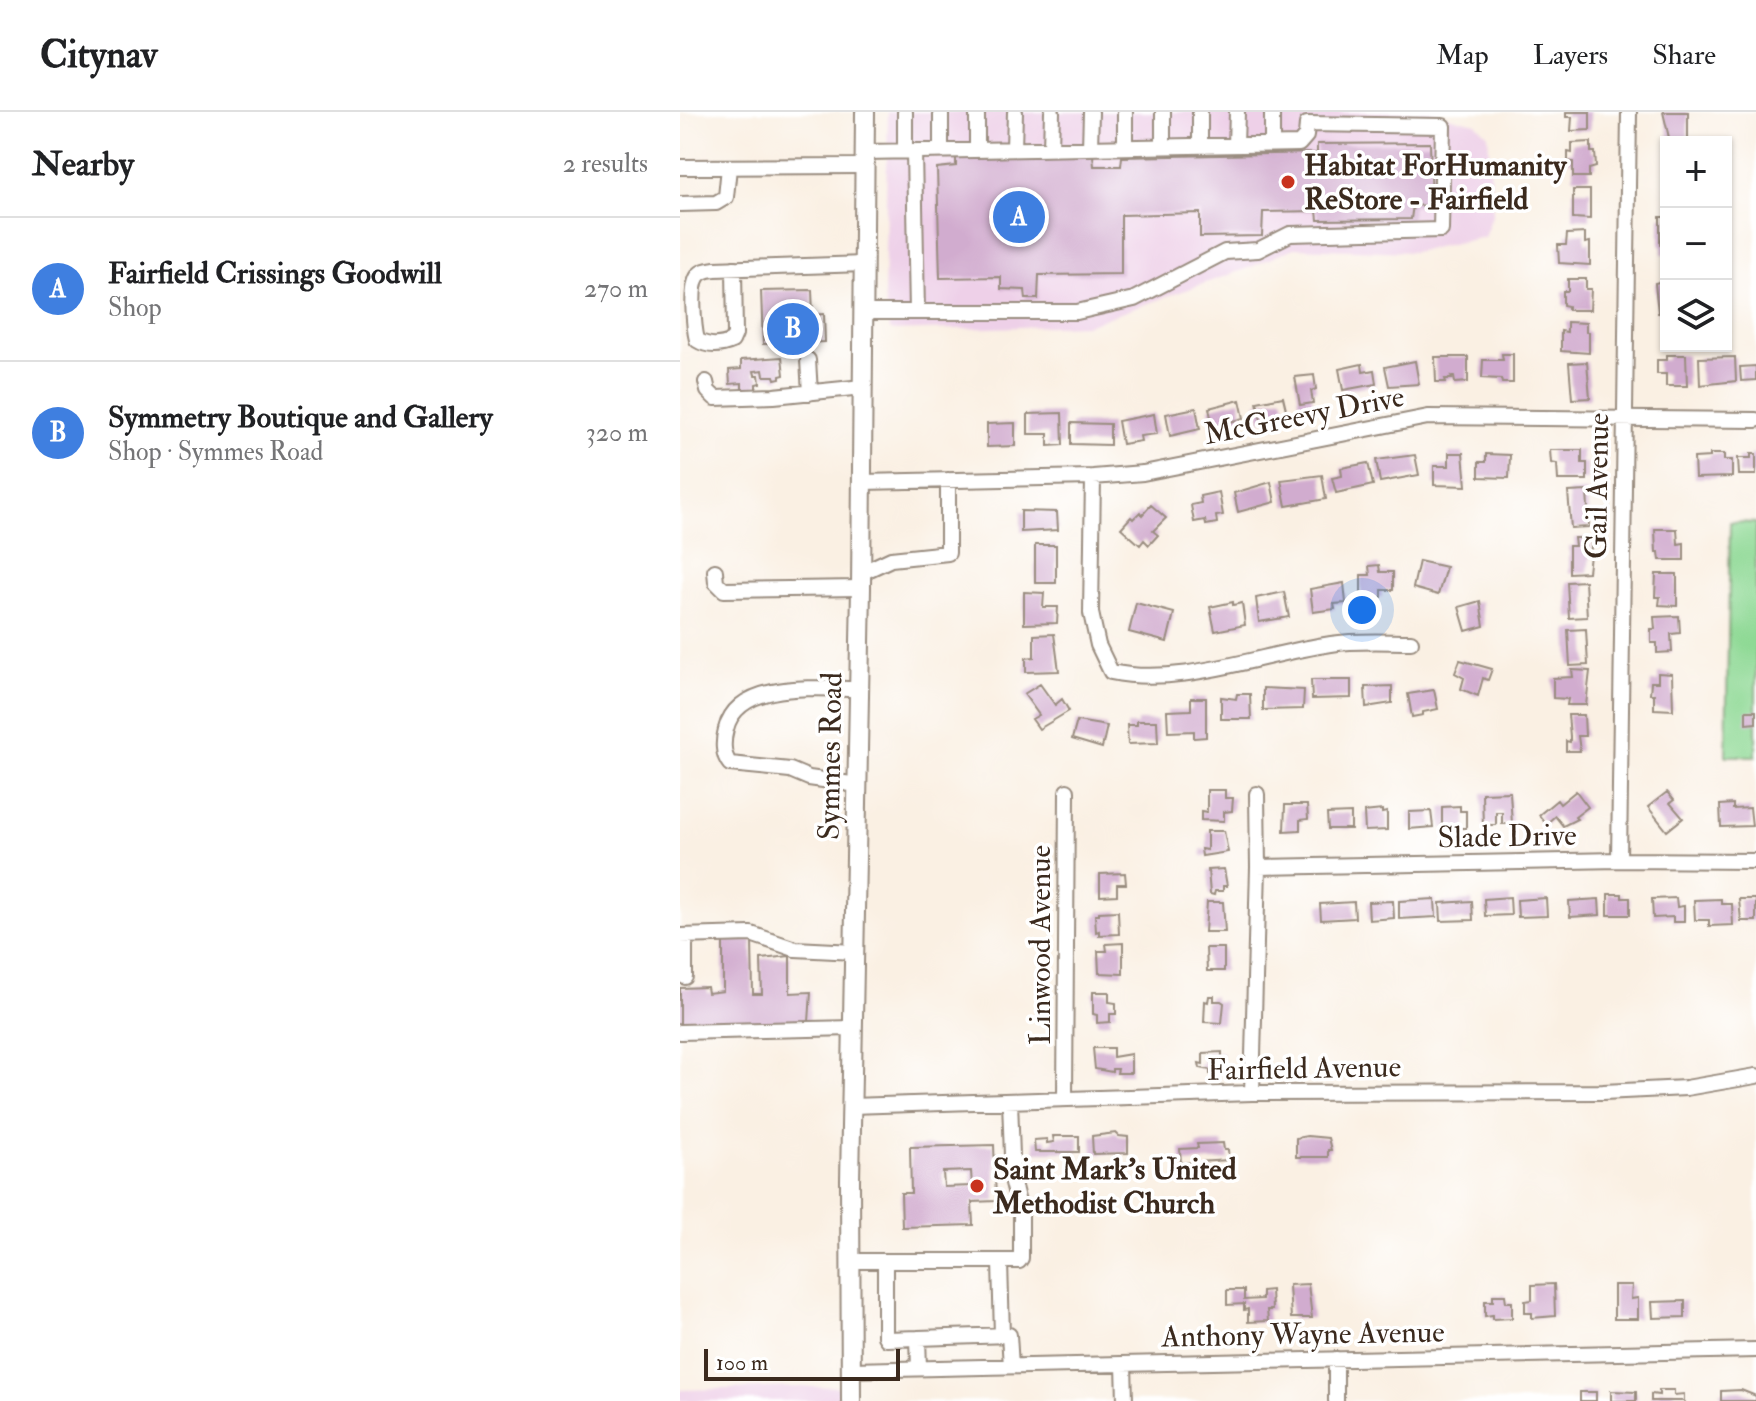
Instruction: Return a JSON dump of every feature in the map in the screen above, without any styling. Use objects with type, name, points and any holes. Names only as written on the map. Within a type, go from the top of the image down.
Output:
[{"type":"main road","name":"Symmes Road","points":[[851,1401],[851,1106],[861,580],[865,112]]},
{"type":"street","points":[[905,112],[910,151],[917,312]]},
{"type":"street","points":[[941,112],[941,151]]},
{"type":"street","points":[[977,112],[977,150]]},
{"type":"street","points":[[1014,149],[1015,112]]},
{"type":"street","points":[[1051,148],[1052,112]]},
{"type":"street","points":[[1090,148],[1091,112]]},
{"type":"street","points":[[1125,112],[1125,147]]},
{"type":"street","points":[[1163,112],[1163,146]]},
{"type":"street","points":[[1200,112],[1200,146]]},
{"type":"street","points":[[1236,145],[1237,112]]},
{"type":"street","points":[[1272,112],[1272,144]]},
{"type":"street","name":"Gail Avenue","points":[[1619,860],[1629,112]]},
{"type":"street","points":[[680,167],[865,159],[910,151],[1299,144],[1306,136],[1307,118],[1420,119],[1443,126],[1441,230],[1290,234],[1258,250],[1225,252],[1134,299],[1077,312],[864,312]]},
{"type":"street","points":[[680,204],[716,203],[726,197],[729,167]]},
{"type":"street","points":[[734,268],[735,334],[732,341],[725,344],[704,345],[697,340],[695,332],[696,278],[702,272],[734,268],[864,264]]},
{"type":"street","points":[[808,360],[810,393]]},
{"type":"street","points":[[706,382],[708,391],[715,398],[863,387]]},
{"type":"street","name":"McGreevy Drive","points":[[862,482],[1143,473],[1428,417],[1756,420]]},
{"type":"street","points":[[1093,477],[1091,613],[1098,645],[1111,672],[1161,677],[1334,643],[1411,642]]},
{"type":"street","points":[[715,571],[716,582],[724,590],[861,580],[891,559],[948,553],[948,480]]},
{"type":"street","points":[[858,785],[809,778],[790,770],[730,764],[724,749],[727,723],[735,709],[750,697],[805,689],[859,689]]},
{"type":"street","name":"Linwood Avenue","points":[[1065,1099],[1067,791]]},
{"type":"street","points":[[1252,1093],[1257,794]]},
{"type":"street","name":"Slade Drive","points":[[1258,867],[1619,860],[1756,861]]},
{"type":"street","points":[[685,977],[682,936],[751,934],[795,949],[855,952]]},
{"type":"street","points":[[680,1032],[854,1028]]},
{"type":"street","name":"Fairfield Avenue","points":[[851,1106],[1252,1093],[1603,1092],[1686,1088],[1756,1076]]},
{"type":"street","points":[[852,1261],[1019,1261],[1021,1214],[1013,1183],[1010,1101]]},
{"type":"street","points":[[885,1262],[887,1339],[1010,1336],[1011,1366]]},
{"type":"street","points":[[1000,1262],[1002,1335]]},
{"type":"street","points":[[918,1338],[919,1368]]},
{"type":"street","name":"Anthony Wayne Avenue","points":[[851,1370],[1756,1350]]},
{"type":"street","points":[[1336,1359],[1336,1401]]},
{"type":"street","points":[[1124,1364],[1125,1401]]},
{"type":"shaded area","points":[[888,112],[1436,112],[1476,123],[1488,135],[1493,213],[1484,237],[1413,252],[1294,248],[1251,267],[1086,325],[890,331],[884,296]]},
{"type":"shaded area","points":[[851,1386],[851,1401],[680,1401],[680,1390]]},
{"type":"green space","points":[[1730,522],[1756,523],[1756,756],[1726,756]]},
{"type":"building","points":[[1566,112],[1590,112],[1590,130],[1571,131],[1572,117],[1566,117]]},
{"type":"building","points":[[1663,112],[1688,112],[1688,136],[1669,136]]},
{"type":"building","points":[[1591,142],[1596,167],[1589,169],[1589,177],[1573,177],[1573,162],[1568,161],[1572,143]]},
{"type":"building","points":[[1430,143],[1432,206],[1413,205],[1411,219],[1318,220],[1317,211],[1263,212],[1262,236],[1200,237],[1200,213],[1121,215],[1121,274],[1039,275],[1038,299],[1026,299],[1025,290],[1001,289],[1001,277],[940,278],[937,168],[956,166],[956,158],[1093,155],[1094,166],[1121,166],[1122,157],[1317,153],[1317,144]]},
{"type":"building","points":[[1573,190],[1590,190],[1590,219],[1573,218]]},
{"type":"building","points":[[1585,233],[1585,243],[1590,242],[1590,265],[1559,263],[1558,245],[1566,245],[1567,234]]},
{"type":"building","points":[[1568,279],[1586,279],[1586,289],[1591,289],[1590,310],[1568,310],[1568,306],[1563,305],[1563,291],[1568,291]]},
{"type":"building","points":[[1660,282],[1660,313],[1658,313],[1655,283]]},
{"type":"building","points":[[812,290],[813,315],[824,314],[825,342],[763,344],[761,291]]},
{"type":"building","points":[[1567,322],[1586,323],[1589,353],[1561,351],[1561,331],[1567,332]]},
{"type":"building","points":[[1502,354],[1513,354],[1513,383],[1482,378],[1483,360],[1503,360]]},
{"type":"building","points":[[1667,355],[1686,355],[1687,386],[1666,386],[1666,374],[1657,374],[1657,360],[1667,360]]},
{"type":"building","points":[[782,357],[784,375],[780,378],[764,376],[763,370],[754,371],[755,375],[759,375],[760,383],[756,384],[756,390],[742,391],[742,383],[730,384],[729,370],[741,369],[741,360]]},
{"type":"building","points":[[1435,357],[1468,357],[1468,382],[1455,383],[1451,376],[1452,379],[1445,379],[1446,382],[1436,382]]},
{"type":"building","points":[[1735,357],[1736,381],[1700,385],[1699,358]]},
{"type":"building","points":[[1415,361],[1419,384],[1389,386],[1385,367]]},
{"type":"building","points":[[1587,362],[1590,398],[1572,399],[1569,363]]},
{"type":"building","points":[[1362,364],[1363,372],[1374,370],[1376,384],[1343,390],[1339,369]]},
{"type":"building","points":[[1756,366],[1756,380],[1741,381],[1740,367]]},
{"type":"building","points":[[1314,375],[1316,389],[1311,391],[1313,403],[1300,405],[1295,377]]},
{"type":"building","points":[[1283,397],[1287,414],[1261,420],[1257,402]]},
{"type":"building","points":[[1240,400],[1244,418],[1213,427],[1209,408]]},
{"type":"building","points":[[1196,408],[1200,429],[1170,436],[1166,414]]},
{"type":"building","points":[[1062,413],[1063,445],[1048,446],[1048,434],[1028,434],[1028,414]]},
{"type":"building","points":[[1154,414],[1157,434],[1140,436],[1141,441],[1122,444],[1118,421]]},
{"type":"building","points":[[1015,423],[1015,446],[987,447],[987,424]]},
{"type":"building","points":[[1071,423],[1110,424],[1110,445],[1071,444]]},
{"type":"building","points":[[1550,450],[1582,450],[1582,463],[1587,463],[1587,480],[1558,480],[1557,464],[1551,463]]},
{"type":"building","points":[[1449,453],[1463,453],[1466,486],[1434,485],[1434,466],[1449,466]]},
{"type":"building","points":[[1486,454],[1510,455],[1509,478],[1479,477],[1479,462],[1486,462]]},
{"type":"building","points":[[1710,454],[1724,454],[1724,460],[1732,460],[1732,477],[1695,478],[1694,458],[1710,457]]},
{"type":"building","points":[[1751,454],[1756,454],[1756,475],[1739,475],[1738,458],[1751,458]]},
{"type":"building","points":[[1415,455],[1419,475],[1380,482],[1376,460]]},
{"type":"building","points":[[1368,463],[1373,485],[1336,493],[1332,478],[1342,476],[1341,468]]},
{"type":"building","points":[[1322,475],[1326,499],[1286,506],[1281,480]]},
{"type":"building","points":[[1271,482],[1275,502],[1238,512],[1234,493]]},
{"type":"building","points":[[1587,491],[1589,527],[1571,528],[1568,492]]},
{"type":"building","points":[[1219,492],[1223,515],[1216,516],[1217,523],[1206,525],[1205,520],[1194,522],[1191,505],[1201,503],[1200,496]]},
{"type":"building","points":[[1151,505],[1166,518],[1153,531],[1158,535],[1149,545],[1144,540],[1140,545],[1121,528],[1131,517],[1133,519],[1140,512],[1142,515]]},
{"type":"building","points":[[1021,511],[1057,512],[1058,530],[1021,532]]},
{"type":"building","points":[[1655,529],[1677,529],[1678,544],[1684,543],[1684,560],[1660,560],[1659,552],[1656,552]]},
{"type":"building","points":[[1574,538],[1592,538],[1588,572],[1569,573],[1569,546],[1575,546]]},
{"type":"building","points":[[1035,545],[1056,545],[1056,583],[1035,583]]},
{"type":"building","points":[[1419,561],[1446,567],[1438,595],[1413,588]]},
{"type":"building","points":[[1379,565],[1380,572],[1393,572],[1393,590],[1382,590],[1382,597],[1361,598],[1361,575],[1370,575],[1369,566]]},
{"type":"building","points":[[1656,574],[1677,574],[1677,606],[1659,605],[1660,597],[1655,597]]},
{"type":"building","points":[[1585,581],[1587,617],[1569,618],[1567,582]]},
{"type":"building","points":[[1344,583],[1346,603],[1334,604],[1335,609],[1313,612],[1310,589]]},
{"type":"building","points":[[1024,592],[1044,593],[1043,607],[1058,607],[1057,623],[1024,624]]},
{"type":"building","points":[[1284,592],[1289,617],[1259,622],[1256,598]]},
{"type":"building","points":[[1480,601],[1484,626],[1466,631],[1459,607]]},
{"type":"building","points":[[1233,602],[1233,605],[1242,603],[1245,625],[1215,631],[1210,607]]},
{"type":"building","points":[[1136,603],[1174,613],[1167,642],[1129,632]]},
{"type":"building","points":[[1679,616],[1680,633],[1671,634],[1672,652],[1657,653],[1657,643],[1651,643],[1654,617]]},
{"type":"building","points":[[1586,629],[1588,665],[1570,666],[1568,630]]},
{"type":"building","points":[[1054,634],[1059,671],[1026,672],[1026,658],[1034,657],[1034,635]]},
{"type":"building","points":[[1460,660],[1492,669],[1488,680],[1483,678],[1478,696],[1461,689],[1464,678],[1455,673]]},
{"type":"building","points":[[1572,670],[1590,671],[1586,705],[1567,705],[1568,699],[1553,698],[1553,678],[1573,677]]},
{"type":"building","points":[[1658,673],[1672,674],[1673,710],[1654,709],[1651,682],[1658,682]]},
{"type":"building","points":[[1311,680],[1351,680],[1351,698],[1312,699]]},
{"type":"building","points":[[1040,684],[1055,705],[1062,699],[1069,711],[1039,729],[1032,719],[1039,715],[1024,694]]},
{"type":"building","points":[[1392,686],[1392,703],[1366,707],[1365,687]]},
{"type":"building","points":[[1263,688],[1304,690],[1303,709],[1263,710]]},
{"type":"building","points":[[1434,690],[1438,709],[1412,717],[1408,694]]},
{"type":"building","points":[[1237,694],[1250,694],[1251,719],[1221,719],[1221,697],[1236,699]]},
{"type":"building","points":[[1191,698],[1206,698],[1206,737],[1194,738],[1194,731],[1168,732],[1167,711],[1191,710]]},
{"type":"building","points":[[1746,711],[1756,711],[1756,723],[1746,724]]},
{"type":"building","points":[[1568,715],[1584,715],[1585,736],[1578,736],[1580,751],[1566,751],[1566,741],[1570,742]]},
{"type":"building","points":[[1077,721],[1107,726],[1102,748],[1072,739]]},
{"type":"building","points":[[1137,721],[1157,721],[1158,743],[1128,744],[1127,725],[1137,725]]},
{"type":"building","points":[[1207,790],[1225,790],[1225,798],[1233,798],[1232,811],[1224,812],[1224,821],[1201,820],[1201,811],[1207,812]]},
{"type":"building","points":[[1576,791],[1588,807],[1575,817],[1577,819],[1563,826],[1555,816],[1546,824],[1539,815],[1557,800],[1560,804]]},
{"type":"building","points":[[1510,792],[1512,824],[1502,824],[1502,812],[1496,812],[1496,825],[1483,825],[1482,793]]},
{"type":"building","points":[[1667,792],[1674,800],[1670,803],[1683,818],[1667,831],[1648,807]]},
{"type":"building","points":[[1733,804],[1733,809],[1750,808],[1752,826],[1721,827],[1720,805]]},
{"type":"building","points":[[1285,805],[1307,805],[1308,819],[1300,820],[1300,830],[1284,831]]},
{"type":"building","points":[[1460,806],[1460,811],[1466,811],[1466,828],[1442,828],[1442,807]]},
{"type":"building","points":[[1382,810],[1382,813],[1387,812],[1387,830],[1365,831],[1364,812]]},
{"type":"building","points":[[1431,811],[1433,827],[1409,829],[1409,812]]},
{"type":"building","points":[[1351,813],[1351,829],[1328,829],[1327,814]]},
{"type":"building","points":[[1207,831],[1224,831],[1228,852],[1202,856],[1201,849],[1207,850]]},
{"type":"building","points":[[1224,869],[1227,886],[1223,886],[1223,891],[1210,894],[1208,870]]},
{"type":"building","points":[[1125,873],[1126,884],[1117,884],[1117,895],[1100,896],[1100,874]]},
{"type":"building","points":[[1608,894],[1622,894],[1622,898],[1630,898],[1630,915],[1608,915]]},
{"type":"building","points":[[1510,897],[1511,915],[1485,916],[1484,899]]},
{"type":"building","points":[[1546,898],[1547,916],[1518,917],[1517,900]]},
{"type":"building","points":[[1676,898],[1677,907],[1684,906],[1684,922],[1673,922],[1673,917],[1653,918],[1652,899]]},
{"type":"building","points":[[1435,899],[1436,917],[1399,919],[1399,901]]},
{"type":"building","points":[[1599,899],[1600,915],[1570,917],[1569,901]]},
{"type":"building","points":[[1721,899],[1721,904],[1732,904],[1733,925],[1709,926],[1709,920],[1695,920],[1694,900]]},
{"type":"building","points":[[1739,899],[1756,899],[1756,921],[1741,921]]},
{"type":"building","points":[[1393,901],[1394,918],[1369,920],[1368,902]]},
{"type":"building","points":[[1472,901],[1473,920],[1441,921],[1440,903]]},
{"type":"building","points":[[1207,902],[1223,902],[1225,932],[1205,932]]},
{"type":"building","points":[[1354,902],[1355,918],[1321,920],[1320,904]]},
{"type":"building","points":[[1118,911],[1119,934],[1099,935],[1095,915]]},
{"type":"building","points":[[752,940],[753,994],[762,994],[761,959],[790,956],[790,993],[811,992],[809,1022],[680,1025],[680,988],[707,987],[708,993],[723,991],[723,941]]},
{"type":"building","points":[[1123,943],[1123,974],[1099,973],[1098,951],[1107,951],[1106,944]]},
{"type":"building","points":[[1206,948],[1224,948],[1224,971],[1207,971]]},
{"type":"building","points":[[1093,992],[1109,992],[1109,1002],[1116,1003],[1116,1014],[1110,1014],[1110,1022],[1097,1023],[1097,1015],[1093,1014]]},
{"type":"building","points":[[1209,996],[1214,996],[1214,1001],[1224,1003],[1222,1023],[1204,1022],[1205,1001],[1208,1002]]},
{"type":"building","points":[[1093,1048],[1113,1048],[1113,1057],[1131,1054],[1131,1073],[1117,1073],[1118,1069],[1112,1069],[1112,1072],[1095,1069]]},
{"type":"building","points":[[1222,1052],[1218,1074],[1210,1074],[1210,1070],[1200,1068],[1203,1053]]},
{"type":"building","points":[[1116,1133],[1128,1137],[1128,1153],[1093,1154],[1092,1136]]},
{"type":"building","points":[[1053,1136],[1079,1136],[1079,1152],[1035,1152],[1034,1140],[1054,1142]]},
{"type":"building","points":[[1296,1138],[1328,1138],[1331,1150],[1328,1150],[1328,1157],[1296,1157]]},
{"type":"building","points":[[1223,1143],[1229,1160],[1181,1163],[1180,1149],[1198,1148],[1197,1144]]},
{"type":"building","name":"Saint Mark’s United Methodist Church","points":[[994,1145],[996,1201],[972,1202],[973,1225],[902,1227],[901,1193],[911,1193],[910,1147]],"holes":[[[971,1171],[972,1186],[944,1187],[943,1172]]]},
{"type":"building","points":[[1308,1284],[1312,1318],[1291,1318],[1289,1285]]},
{"type":"building","points":[[1554,1284],[1555,1316],[1532,1318],[1532,1313],[1525,1313],[1525,1301],[1532,1300],[1532,1285]]},
{"type":"building","points":[[1614,1285],[1632,1285],[1631,1299],[1638,1298],[1638,1319],[1614,1319]]},
{"type":"building","points":[[1227,1290],[1244,1290],[1244,1300],[1262,1299],[1262,1291],[1271,1290],[1272,1310],[1267,1310],[1268,1321],[1248,1322],[1248,1309],[1244,1310],[1244,1304],[1227,1305]]},
{"type":"building","points":[[1493,1295],[1505,1295],[1506,1302],[1512,1302],[1512,1318],[1493,1319],[1493,1315],[1485,1316],[1485,1301],[1493,1301]]},
{"type":"building","points":[[1685,1301],[1685,1317],[1653,1318],[1652,1302]]},
{"type":"building","points":[[1659,1390],[1674,1390],[1674,1395],[1684,1394],[1684,1401],[1651,1401],[1651,1394],[1659,1395]]},
{"type":"building","points":[[1741,1390],[1756,1396],[1756,1401],[1721,1401],[1721,1391]]},
{"type":"building","points":[[1611,1391],[1636,1392],[1636,1401],[1611,1401]]},
{"type":"building","points":[[1580,1392],[1596,1392],[1596,1401],[1580,1401]]},
{"type":"place","name":"Habitat ForHumanity ReStore - Fairfield","points":[[1288,182]]},
{"type":"place","name":"Fairfield Crissings Goodwill","points":[[1019,217]]},
{"type":"place","name":"Symmetry Boutique and Gallery","points":[[793,329]]},
{"type":"place","name":"Saint Mark’s United Methodist Church","points":[[977,1186]]}]
